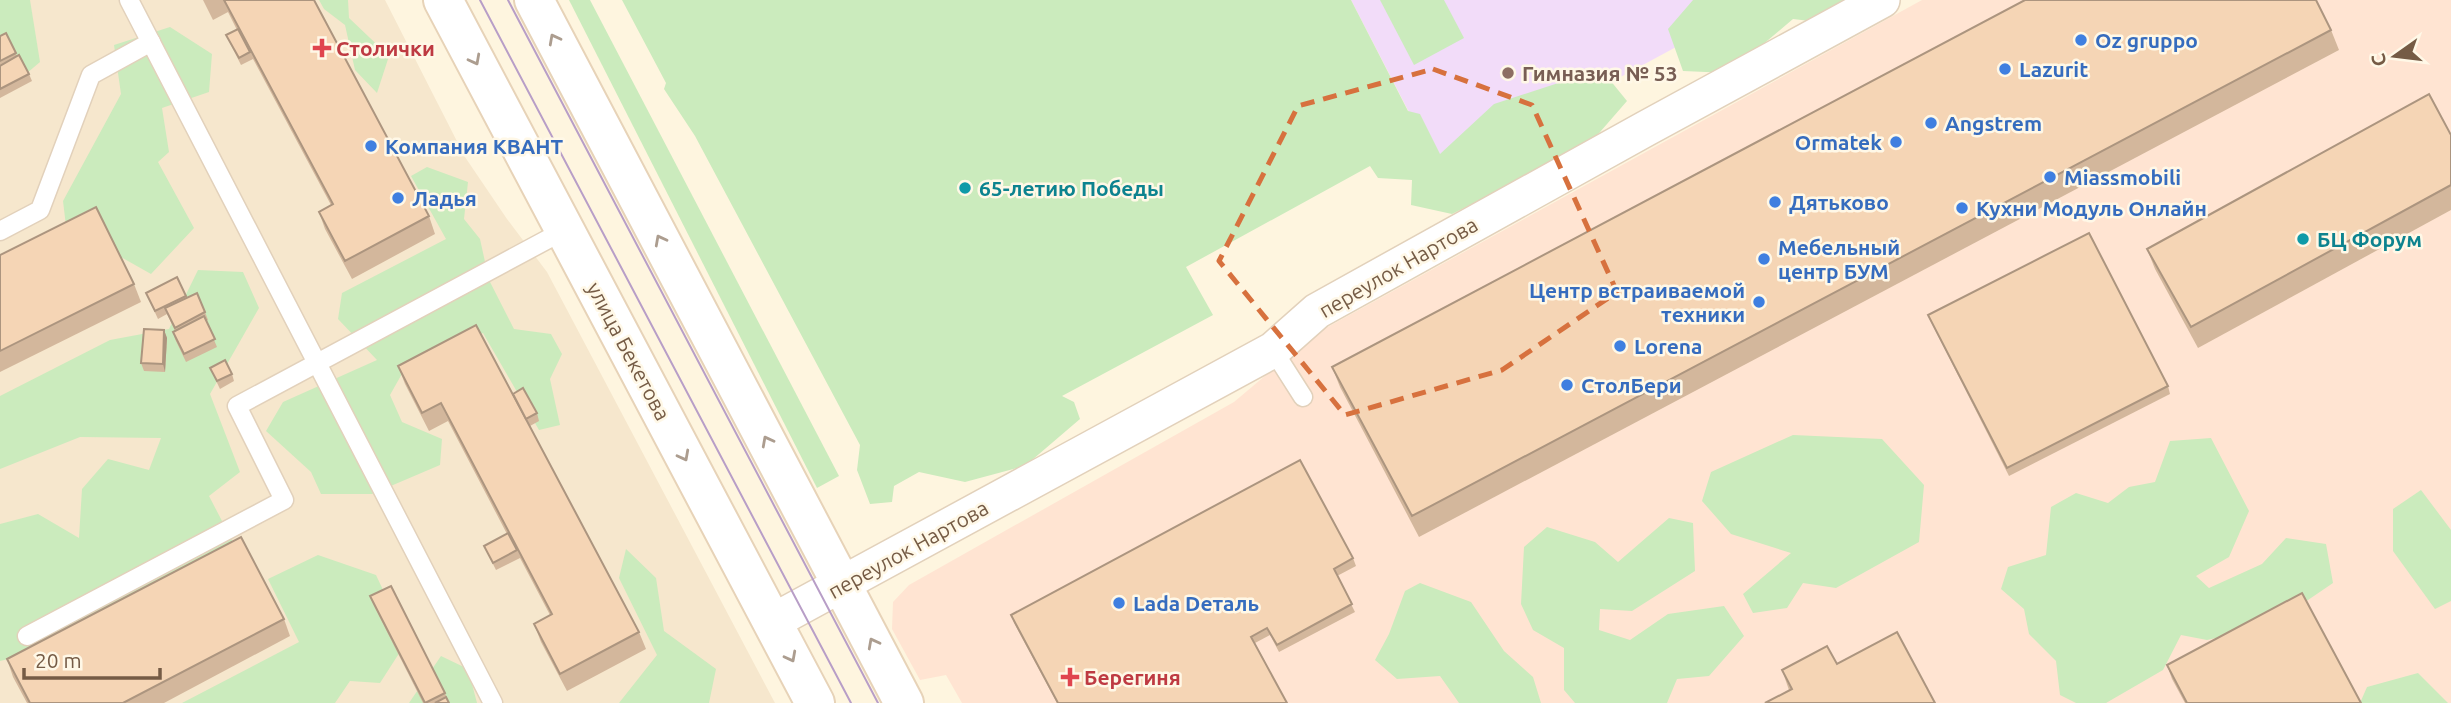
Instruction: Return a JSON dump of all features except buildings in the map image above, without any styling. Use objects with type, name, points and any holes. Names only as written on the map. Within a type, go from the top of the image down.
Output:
[{"type":"main road","name":"улица Бекетова","points":[[443,0],[815,703]]},
{"type":"main road","points":[[534,0],[904,703]]},
{"type":"street","name":"переулок Нартова","points":[[772,622],[1273,350],[1317,311],[1882,0]]},
{"type":"lane","points":[[129,0],[493,703]]},
{"type":"lane","points":[[0,231],[40,210],[91,75],[151,42]]},
{"type":"lane","points":[[27,636],[284,500],[237,406],[565,230]]},
{"type":"lane","points":[[1273,350],[1303,397]]},
{"type":"highlighted area","points":[[1433,69],[1532,105],[1617,292],[1502,370],[1345,415],[1219,261],[1298,106]]},
{"type":"shaded area","points":[[0,0],[385,0],[465,157],[547,272],[775,703],[0,703]]},
{"type":"shaded area","name":"Гимназия № 53","points":[[1351,0],[1763,0],[1441,174]]},
{"type":"shaded area","points":[[1922,0],[2451,0],[2451,703],[962,703],[946,675],[920,680],[892,629],[893,602],[909,585],[1234,402],[1315,334]]},
{"type":"green space","points":[[0,0],[30,0],[40,62],[7,90],[0,80]]},
{"type":"green space","points":[[319,0],[348,0],[349,18],[389,56],[377,93],[355,70],[345,25],[324,9]]},
{"type":"green space","points":[[569,0],[590,0],[839,476],[817,488]]},
{"type":"green space","points":[[622,0],[1351,0],[1408,111],[1420,114],[1440,154],[1494,104],[1601,69],[1627,101],[1587,147],[1452,214],[1411,205],[1412,180],[1378,178],[1370,166],[1186,267],[1213,315],[1062,396],[1074,402],[1080,419],[1025,466],[965,482],[919,472],[894,486],[892,502],[870,504],[857,470],[860,445],[695,136],[664,89],[666,83]]},
{"type":"green space","points":[[1380,0],[1444,0],[1464,38],[1414,65]]},
{"type":"green space","points":[[1693,0],[1862,0],[1843,25],[1793,19],[1729,73],[1683,71],[1668,29]]},
{"type":"green space","points":[[170,27],[212,54],[209,92],[162,108],[169,152],[158,162],[194,228],[151,274],[66,226],[63,201],[121,94],[114,45]]},
{"type":"green space","points":[[427,167],[468,182],[464,219],[480,239],[489,280],[514,329],[551,334],[562,354],[550,379],[560,425],[539,430],[483,333],[403,372],[390,395],[402,422],[442,439],[440,465],[372,494],[321,494],[311,472],[266,431],[283,402],[377,360],[338,319],[342,293],[446,239],[411,176]]},
{"type":"green space","points":[[198,270],[243,272],[259,308],[210,394],[240,472],[209,496],[234,544],[47,650],[0,661],[0,524],[38,514],[79,538],[82,489],[108,459],[149,470],[161,438],[80,437],[0,469],[0,396],[110,340],[169,329]]},
{"type":"green space","points":[[1793,435],[1882,439],[1924,485],[1919,542],[1836,588],[1803,583],[1787,608],[1753,613],[1743,594],[1791,553],[1731,534],[1702,501],[1711,472]]},
{"type":"green space","points":[[2211,438],[2249,511],[2229,557],[2196,576],[2209,588],[2262,564],[2286,538],[2326,544],[2333,583],[2270,626],[2207,640],[2181,635],[2163,670],[2106,703],[2076,703],[2060,695],[2056,661],[2029,634],[2024,609],[2001,589],[2008,567],[2046,555],[2051,507],[2076,493],[2108,503],[2129,487],[2155,482],[2170,441]]},
{"type":"green space","points":[[2421,490],[2451,530],[2451,601],[2435,609],[2393,551],[2393,509]]},
{"type":"green space","points":[[1669,518],[1693,523],[1695,571],[1632,611],[1600,609],[1599,630],[1630,640],[1668,614],[1724,606],[1744,636],[1709,676],[1677,679],[1667,703],[1575,703],[1564,690],[1564,648],[1533,630],[1521,604],[1524,547],[1547,527],[1595,542],[1618,562]]},
{"type":"green space","points":[[626,549],[656,578],[664,631],[716,669],[709,703],[619,703],[657,655],[619,578]]},
{"type":"green space","points":[[318,555],[376,575],[407,641],[380,683],[350,681],[335,703],[182,703],[299,642],[268,579]]},
{"type":"green space","points":[[1420,583],[1471,602],[1504,651],[1533,677],[1541,703],[1459,703],[1440,676],[1397,679],[1375,660],[1389,634],[1405,591]]},
{"type":"green space","points":[[441,656],[468,669],[477,703],[409,703]]},
{"type":"green space","points":[[2418,673],[2448,703],[2360,703],[2367,687]]},
{"type":"tram line","points":[[480,0],[851,703]]},
{"type":"tram line","points":[[508,0],[878,703]]},
{"type":"place","name":"Oz gruppo","points":[[2081,40]]},
{"type":"place","name":"Столички","points":[[322,48]]},
{"type":"place","name":"Lazurit","points":[[2005,69]]},
{"type":"place","name":"Гимназия № 53","points":[[1508,73]]},
{"type":"place","name":"Angstrem","points":[[1931,123]]},
{"type":"place","name":"Ormatek","points":[[1896,142]]},
{"type":"place","name":"Компания КВАНТ","points":[[371,146]]},
{"type":"place","name":"Miassmobili","points":[[2050,177]]},
{"type":"place","name":"65-летию Победы","points":[[965,188]]},
{"type":"place","name":"Ладья","points":[[398,198]]},
{"type":"place","name":"Дятьково","points":[[1775,202]]},
{"type":"place","name":"Кухни Модуль Онлайн","points":[[1962,208]]},
{"type":"place","name":"БЦ Форум","points":[[2303,239]]},
{"type":"place","name":"Мебельный центр БУМ","points":[[1764,259]]},
{"type":"place","name":"Центр встраиваемой техники","points":[[1759,302]]},
{"type":"place","name":"Lorena","points":[[1620,346]]},
{"type":"place","name":"СтолБери","points":[[1567,385]]},
{"type":"place","name":"Lada Dеталь","points":[[1119,603]]},
{"type":"place","name":"Берегиня","points":[[1070,677]]}]
